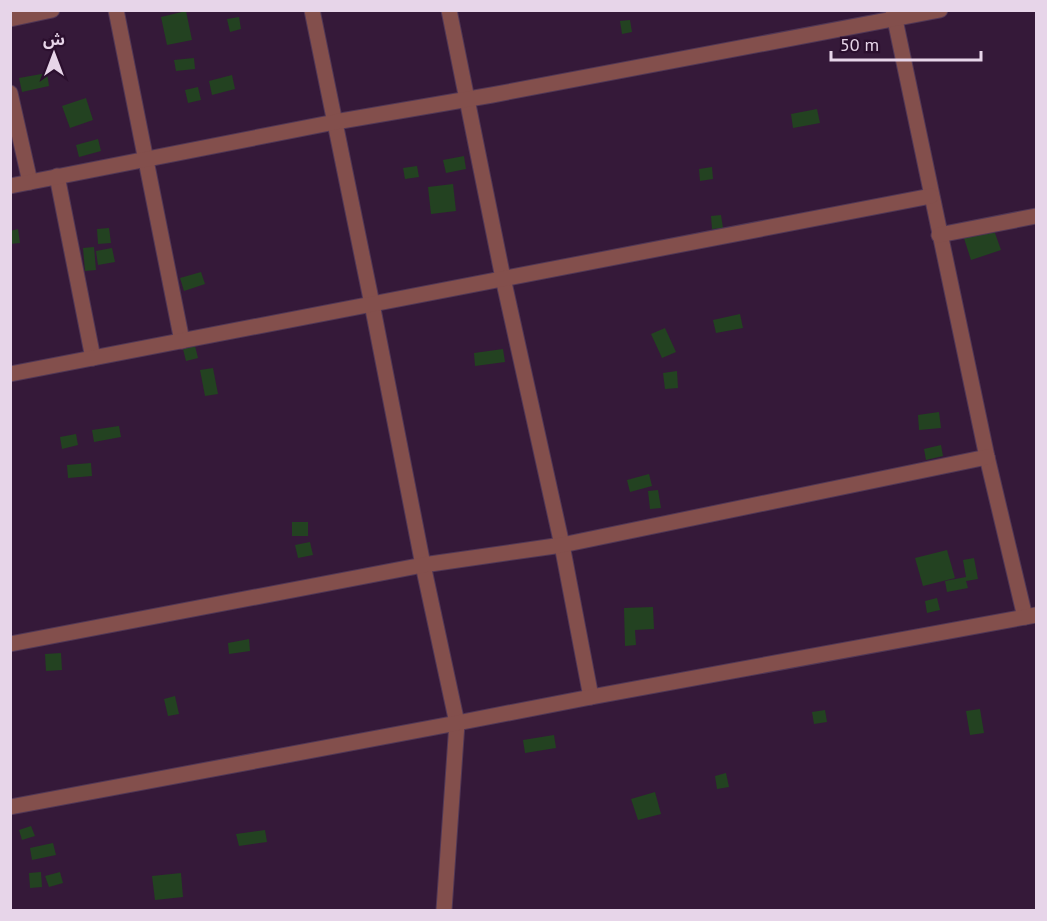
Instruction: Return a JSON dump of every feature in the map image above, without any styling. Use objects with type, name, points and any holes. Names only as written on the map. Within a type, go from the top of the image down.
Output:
[{"type":"street","points":[[10,19],[52,10]]},
{"type":"street","points":[[116,10],[182,341]]},
{"type":"street","points":[[312,10],[423,565],[457,723],[444,910]]},
{"type":"street","points":[[449,10],[562,545],[591,697]]},
{"type":"street","points":[[10,186],[894,15],[940,10]]},
{"type":"street","points":[[10,807],[1030,616],[987,457],[894,15]]},
{"type":"street","points":[[10,93],[30,182]]},
{"type":"street","points":[[57,176],[93,358]]},
{"type":"street","points":[[10,374],[931,196]]},
{"type":"street","points":[[939,235],[1036,216]]},
{"type":"street","points":[[10,644],[423,565],[562,545],[987,457]]},
{"type":"building","points":[[186,11],[192,40],[167,45],[161,17]]},
{"type":"building","points":[[239,17],[241,29],[230,32],[227,19]]},
{"type":"building","points":[[630,20],[632,32],[622,34],[620,21]]},
{"type":"building","points":[[194,58],[195,69],[176,71],[174,60]]},
{"type":"building","points":[[47,73],[49,86],[22,92],[19,78]]},
{"type":"building","points":[[232,75],[235,89],[212,95],[209,81]]},
{"type":"building","points":[[198,87],[201,100],[188,103],[185,90]]},
{"type":"building","points":[[86,98],[93,120],[70,128],[62,106]]},
{"type":"building","points":[[817,109],[820,123],[793,128],[791,114]]},
{"type":"building","points":[[98,139],[101,151],[79,157],[76,145]]},
{"type":"building","points":[[464,156],[466,169],[446,173],[443,160]]},
{"type":"building","points":[[417,166],[419,177],[405,179],[403,168]]},
{"type":"building","points":[[712,167],[713,179],[700,181],[699,169]]},
{"type":"building","points":[[453,184],[456,211],[431,214],[428,187]]},
{"type":"building","points":[[721,215],[723,228],[712,229],[711,216]]},
{"type":"building","points":[[990,219],[1001,250],[971,260],[961,229]]},
{"type":"building","points":[[109,228],[111,243],[98,244],[97,229]]},
{"type":"building","points":[[18,229],[20,243],[10,244],[10,231]]},
{"type":"building","points":[[94,247],[96,270],[85,271],[83,248]]},
{"type":"building","points":[[112,248],[115,262],[98,265],[96,251]]},
{"type":"building","points":[[201,272],[205,284],[184,291],[180,278]]},
{"type":"building","points":[[740,314],[743,328],[716,333],[713,320]]},
{"type":"building","points":[[665,328],[676,352],[662,358],[651,334]]},
{"type":"building","points":[[195,346],[198,358],[186,361],[183,349]]},
{"type":"building","points":[[503,349],[505,362],[475,366],[474,353]]},
{"type":"building","points":[[213,368],[218,394],[205,396],[200,370]]},
{"type":"building","points":[[677,371],[678,388],[665,389],[663,373]]},
{"type":"building","points":[[939,412],[941,428],[919,430],[918,415]]},
{"type":"building","points":[[119,426],[121,437],[94,442],[92,430]]},
{"type":"building","points":[[76,434],[78,445],[62,449],[60,437]]},
{"type":"building","points":[[941,445],[943,456],[926,460],[924,449]]},
{"type":"building","points":[[91,463],[92,476],[68,478],[67,465]]},
{"type":"building","points":[[649,474],[652,486],[630,492],[627,480]]},
{"type":"building","points":[[658,490],[661,508],[650,509],[648,491]]},
{"type":"building","points":[[292,522],[308,522],[308,536],[292,536]]},
{"type":"building","points":[[310,542],[313,555],[298,558],[295,545]]},
{"type":"building","points":[[947,550],[955,578],[923,586],[915,558]]},
{"type":"building","points":[[974,558],[978,579],[966,581],[968,588],[947,592],[945,581],[966,577],[963,560]]},
{"type":"building","points":[[937,598],[940,610],[927,613],[925,601]]},
{"type":"building","points":[[653,607],[654,629],[635,630],[636,645],[625,646],[624,608]]},
{"type":"building","points":[[249,639],[250,651],[229,654],[228,643]]},
{"type":"building","points":[[61,653],[62,670],[46,671],[45,654]]},
{"type":"building","points":[[175,696],[179,714],[168,716],[164,699]]},
{"type":"building","points":[[980,709],[984,733],[970,735],[966,711]]},
{"type":"building","points":[[825,710],[827,722],[814,724],[812,712]]},
{"type":"building","points":[[554,735],[556,748],[525,753],[523,740]]},
{"type":"building","points":[[726,773],[729,787],[717,789],[715,776]]},
{"type":"building","points":[[655,792],[661,814],[638,820],[631,799]]},
{"type":"building","points":[[31,826],[35,836],[22,840],[19,830]]},
{"type":"building","points":[[265,830],[267,842],[239,846],[236,834]]},
{"type":"building","points":[[53,843],[56,855],[32,860],[30,848]]},
{"type":"building","points":[[41,872],[42,887],[30,888],[29,873]]},
{"type":"building","points":[[60,872],[63,883],[49,887],[45,876]]},
{"type":"building","points":[[181,873],[183,897],[155,900],[152,876]]}]
